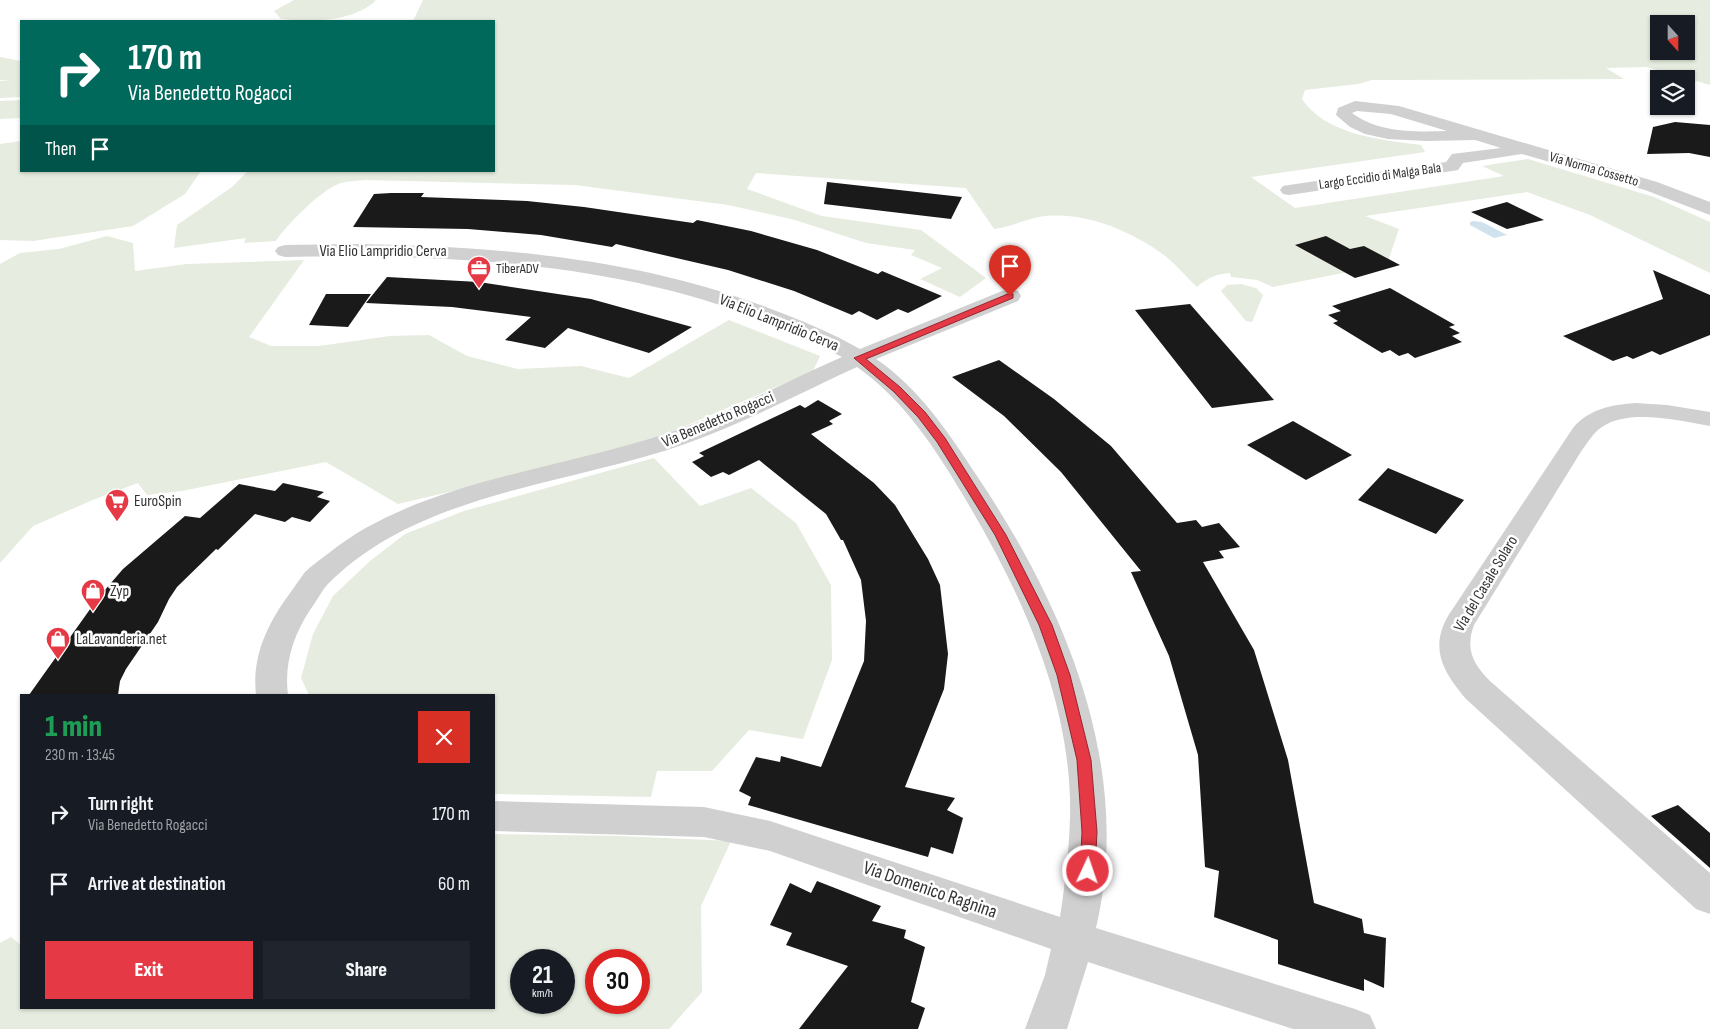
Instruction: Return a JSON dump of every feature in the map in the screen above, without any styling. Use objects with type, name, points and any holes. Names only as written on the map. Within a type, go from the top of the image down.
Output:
[{"type":"street","name":"Via Norma Cossetto","points":[[1476,135],[1417,136],[1376,131],[1349,121],[1344,116],[1344,111],[1355,106],[1379,107],[1476,135],[1526,150],[1651,186],[1710,209]]},
{"type":"street","name":"Largo Eccidio di Malga Bala","points":[[1289,190],[1452,166],[1458,158],[1526,150]]},
{"type":"street","name":"Via Elio Lampridio Cerva","points":[[285,251],[443,251],[522,258],[602,270],[676,286],[732,302],[788,323],[859,358],[897,389],[942,440],[987,511],[1010,552],[1045,625],[1058,658],[1082,752],[1088,796],[1088,871],[1076,940],[1068,970],[1046,1029]]},
{"type":"street","name":"Via Benedetto Rogacci","points":[[272,694],[271,674],[278,639],[290,613],[304,593],[331,566],[362,542],[416,515],[457,498],[599,463],[677,439],[859,358],[1010,296]]},
{"type":"street","name":"Via del Casale Solaro","points":[[1710,419],[1659,412],[1626,411],[1604,416],[1588,426],[1571,448],[1459,624],[1453,649],[1459,667],[1478,690],[1710,897]]},
{"type":"street","name":"Via Domenico Ragnina","points":[[495,816],[704,822],[730,827],[802,846],[1076,940],[1355,1029]]},
{"type":"shaded area","points":[[294,0],[376,0],[356,13],[331,19],[281,19],[274,11]]},
{"type":"shaded area","points":[[423,0],[1710,0],[1710,85],[1695,81],[1695,70],[1658,70],[1647,67],[1606,68],[1624,79],[1372,80],[1358,84],[1305,90],[1302,99],[1312,111],[1325,121],[1355,134],[1421,145],[1425,152],[1251,177],[1295,208],[1504,176],[1482,166],[1528,159],[1654,197],[1710,222],[1710,273],[1590,215],[1527,192],[1365,216],[1399,229],[1387,264],[1273,287],[1257,280],[1231,277],[1230,273],[1216,275],[1197,287],[1168,259],[1151,246],[1121,230],[1088,219],[1071,216],[1039,217],[994,229],[966,188],[756,173],[747,189],[822,216],[921,230],[986,278],[960,297],[920,279],[942,268],[911,255],[915,250],[866,243],[795,220],[728,205],[575,185],[365,180],[333,186],[315,199],[296,217],[276,241],[244,243],[246,238],[174,248],[177,225],[232,187],[247,172],[495,172],[495,20],[413,20]]},
{"type":"shaded area","points":[[0,57],[20,61],[20,97],[0,98],[0,81],[11,80],[0,80]]},
{"type":"shaded area","points":[[20,100],[20,118],[0,119],[0,101]]},
{"type":"shaded area","points":[[20,141],[20,172],[200,172],[185,194],[133,226],[33,241],[0,240],[0,144]]},
{"type":"shaded area","points":[[107,236],[133,243],[135,271],[187,264],[304,260],[249,337],[271,346],[319,346],[390,336],[429,335],[467,356],[518,369],[581,366],[629,378],[729,320],[820,356],[813,371],[667,434],[597,457],[398,504],[326,462],[182,491],[147,495],[138,483],[33,526],[0,563],[0,264],[20,253],[59,249]]},
{"type":"shaded area","points":[[1241,284],[1256,288],[1263,295],[1252,322],[1246,321],[1221,291],[1227,285]]},
{"type":"shaded area","points":[[654,458],[700,506],[751,488],[796,523],[831,585],[832,660],[803,739],[749,730],[712,771],[657,771],[651,797],[495,794],[495,694],[309,694],[301,678],[313,634],[333,596],[370,561],[405,534],[464,511]]},
{"type":"shaded area","points":[[495,834],[620,836],[731,841],[701,906],[702,992],[669,1029],[0,1029],[0,943],[11,937],[20,944],[20,1009],[495,1009]]},
{"type":"water","points":[[1470,222],[1482,222],[1507,235],[1494,238],[1470,225]]},
{"type":"building","points":[[1675,122],[1710,125],[1710,157],[1689,153],[1647,154],[1653,127]]},
{"type":"building","points":[[827,182],[962,197],[951,219],[824,204]]},
{"type":"building","points":[[424,193],[421,197],[527,201],[584,207],[693,223],[697,220],[751,231],[817,250],[878,274],[882,271],[942,296],[908,313],[898,309],[877,320],[859,311],[852,315],[794,291],[728,270],[616,244],[612,247],[541,235],[468,229],[353,227],[374,194]]},
{"type":"building","points":[[1507,202],[1544,220],[1507,229],[1471,212]]},
{"type":"building","points":[[1326,236],[1350,249],[1364,246],[1400,265],[1355,278],[1295,245]]},
{"type":"building","points":[[1653,270],[1710,295],[1710,335],[1660,355],[1652,351],[1633,359],[1627,356],[1613,361],[1563,336],[1663,299]]},
{"type":"building","points":[[387,277],[479,282],[591,299],[692,327],[649,353],[568,328],[545,348],[505,340],[531,317],[452,307],[366,303]]},
{"type":"building","points":[[1390,288],[1455,325],[1449,327],[1460,333],[1452,336],[1462,342],[1415,358],[1408,353],[1399,356],[1390,350],[1382,353],[1333,323],[1338,321],[1328,315],[1341,311],[1332,306]]},
{"type":"building","points":[[326,294],[371,294],[348,327],[309,325]]},
{"type":"building","points":[[1190,304],[1274,400],[1212,408],[1135,310]]},
{"type":"building","points":[[999,360],[1054,399],[1111,446],[1177,523],[1196,520],[1202,527],[1219,523],[1240,547],[1219,551],[1224,558],[1203,562],[1254,650],[1288,760],[1314,903],[1362,919],[1364,933],[1386,938],[1384,988],[1364,979],[1364,991],[1278,964],[1278,940],[1214,917],[1219,871],[1205,867],[1198,755],[1169,656],[1131,572],[1141,571],[1061,472],[1004,416],[952,377]]},
{"type":"building","points":[[818,400],[842,414],[829,421],[833,424],[811,434],[874,483],[895,505],[928,559],[940,585],[948,654],[944,689],[905,787],[955,798],[947,810],[963,818],[953,854],[931,847],[928,857],[748,805],[751,797],[739,791],[756,757],[780,762],[781,756],[821,767],[864,661],[866,621],[861,580],[843,540],[841,540],[826,514],[759,460],[729,475],[723,472],[711,477],[692,462],[704,456],[699,453],[800,405],[805,408]]},
{"type":"building","points":[[1293,421],[1352,455],[1306,480],[1247,445]]},
{"type":"building","points":[[1388,468],[1464,500],[1436,534],[1358,500]]},
{"type":"building","points":[[283,483],[324,492],[317,497],[330,501],[310,522],[292,517],[285,522],[255,514],[218,550],[216,549],[177,587],[158,622],[126,669],[120,681],[118,694],[30,694],[98,598],[123,569],[185,516],[200,518],[239,484],[275,491]]},
{"type":"building","points":[[1678,805],[1710,833],[1710,868],[1651,816]]},
{"type":"building","points":[[817,881],[881,906],[872,921],[906,930],[904,938],[925,947],[911,1002],[925,1008],[918,1029],[799,1029],[848,966],[786,945],[792,933],[770,925],[790,883],[811,893]]},
{"type":"place","name":"TiberADV","points":[[479,289]]},
{"type":"place","name":"EuroSpin","points":[[117,522]]},
{"type":"place","name":"Zyp","points":[[93,612]]},
{"type":"place","name":"LaLavanderia.net","points":[[58,660]]},
{"type":"route","points":[[1010,296],[859,358],[897,389],[942,440],[1001,535],[1045,625],[1064,675],[1084,760],[1089,832],[1088,871]]}]
